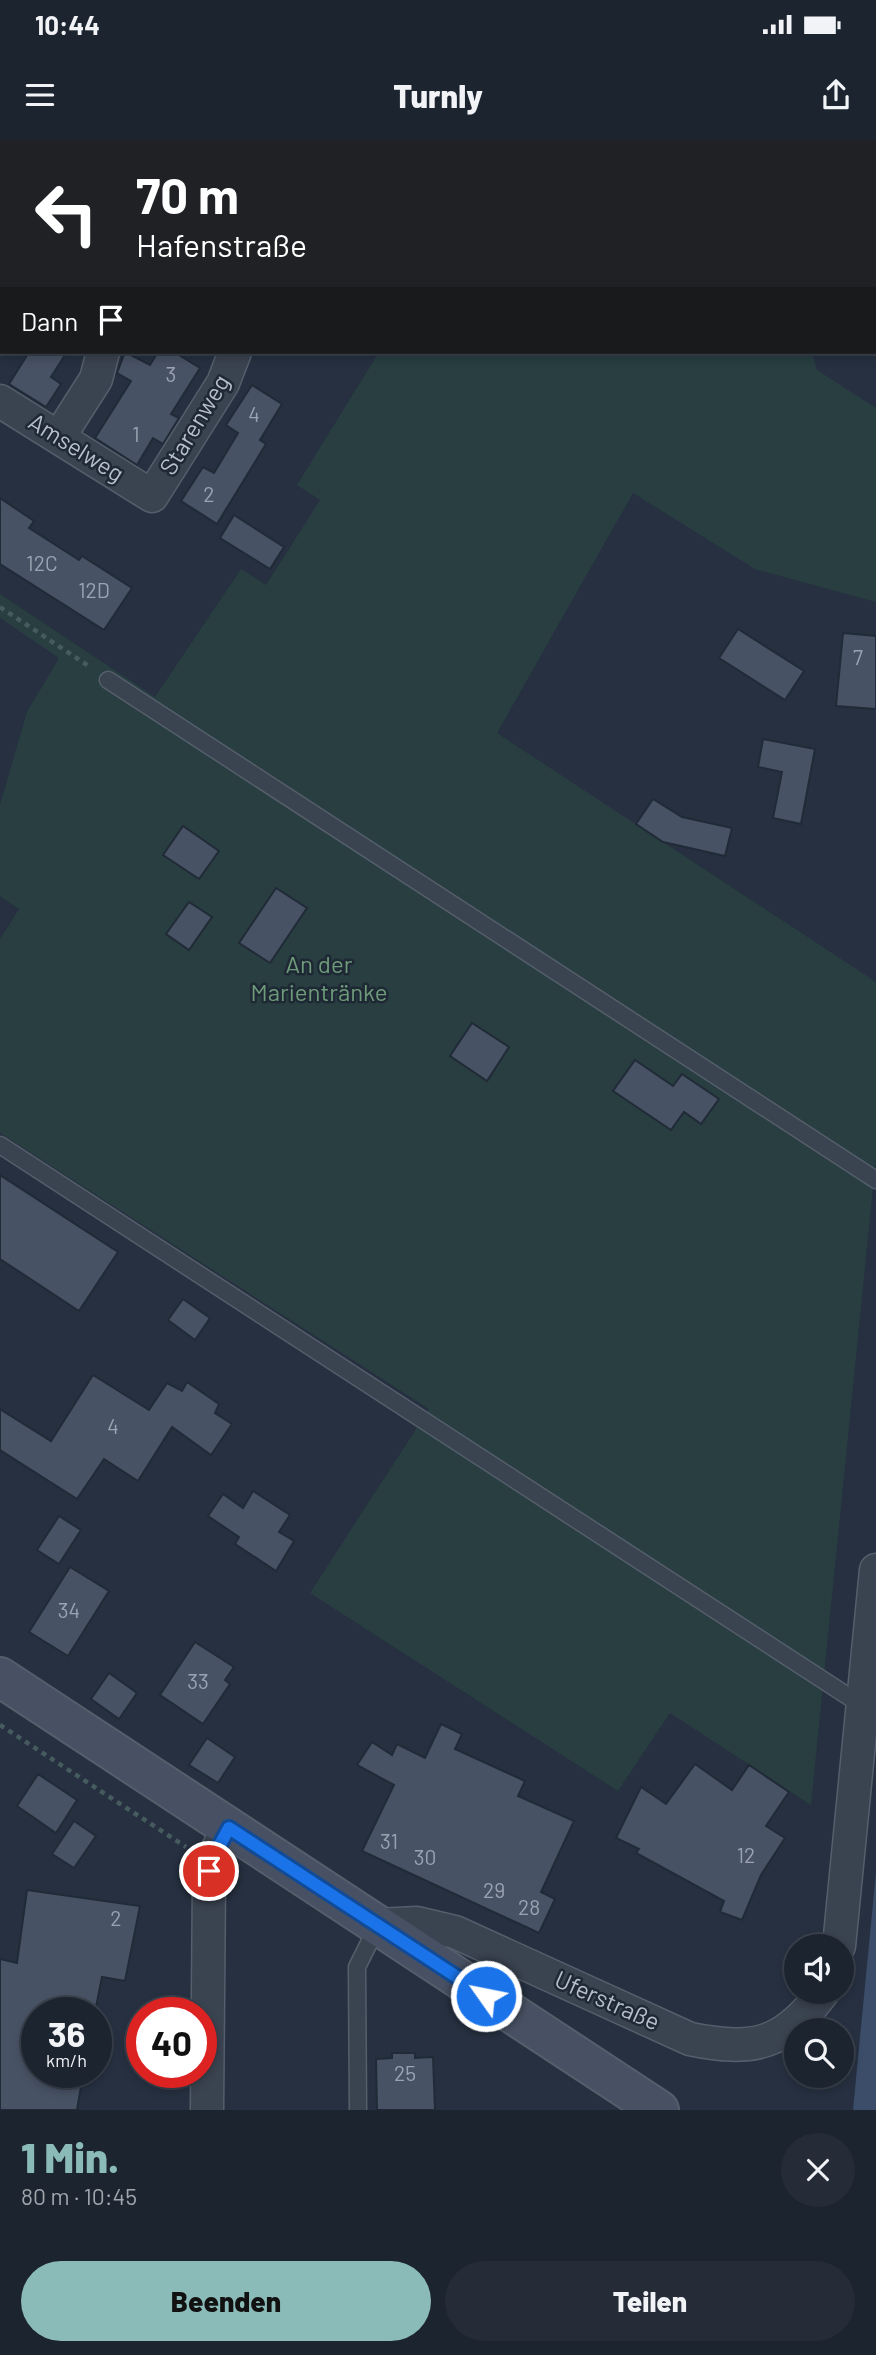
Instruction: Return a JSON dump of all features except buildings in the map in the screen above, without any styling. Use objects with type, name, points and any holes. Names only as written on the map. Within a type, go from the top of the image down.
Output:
[{"type":"street","points":[[59,438],[96,379],[102,354]]},
{"type":"street","name":"Starenweg","points":[[152,496],[223,383],[234,354]]},
{"type":"street","name":"Amselweg","points":[[0,401],[152,496]]},
{"type":"street","points":[[840,1934],[876,1570]]},
{"type":"street","points":[[0,1678],[659,2110]]},
{"type":"street","points":[[206,2110],[210,1863],[229,1828]]},
{"type":"street","name":"Uferstraße","points":[[378,1925],[417,1923],[455,1932],[691,2039],[729,2047],[758,2044],[788,2029],[814,2004]]},
{"type":"lane","points":[[108,680],[876,1180]]},
{"type":"lane","points":[[0,1145],[863,1706]]},
{"type":"lane","points":[[358,2110],[356,1968],[378,1925]]},
{"type":"path","points":[[0,607],[108,680]]},
{"type":"path","points":[[0,1725],[210,1863]]},
{"type":"green space","name":"An der Marientränke","points":[[378,354],[813,354],[817,370],[876,408],[876,602],[755,569],[633,493],[497,733],[876,982],[876,1157],[811,1805],[670,1713],[618,1791],[310,1593],[429,1409],[0,1133],[0,939],[19,909],[0,896],[0,805],[27,712],[59,658],[0,618],[0,594],[155,697],[241,569],[266,585],[320,500],[297,485]]},
{"type":"water","points":[[876,1872],[876,2110],[853,2110]]},
{"type":"route","points":[[209,1871],[218,1845],[229,1828],[486,1996]]}]
